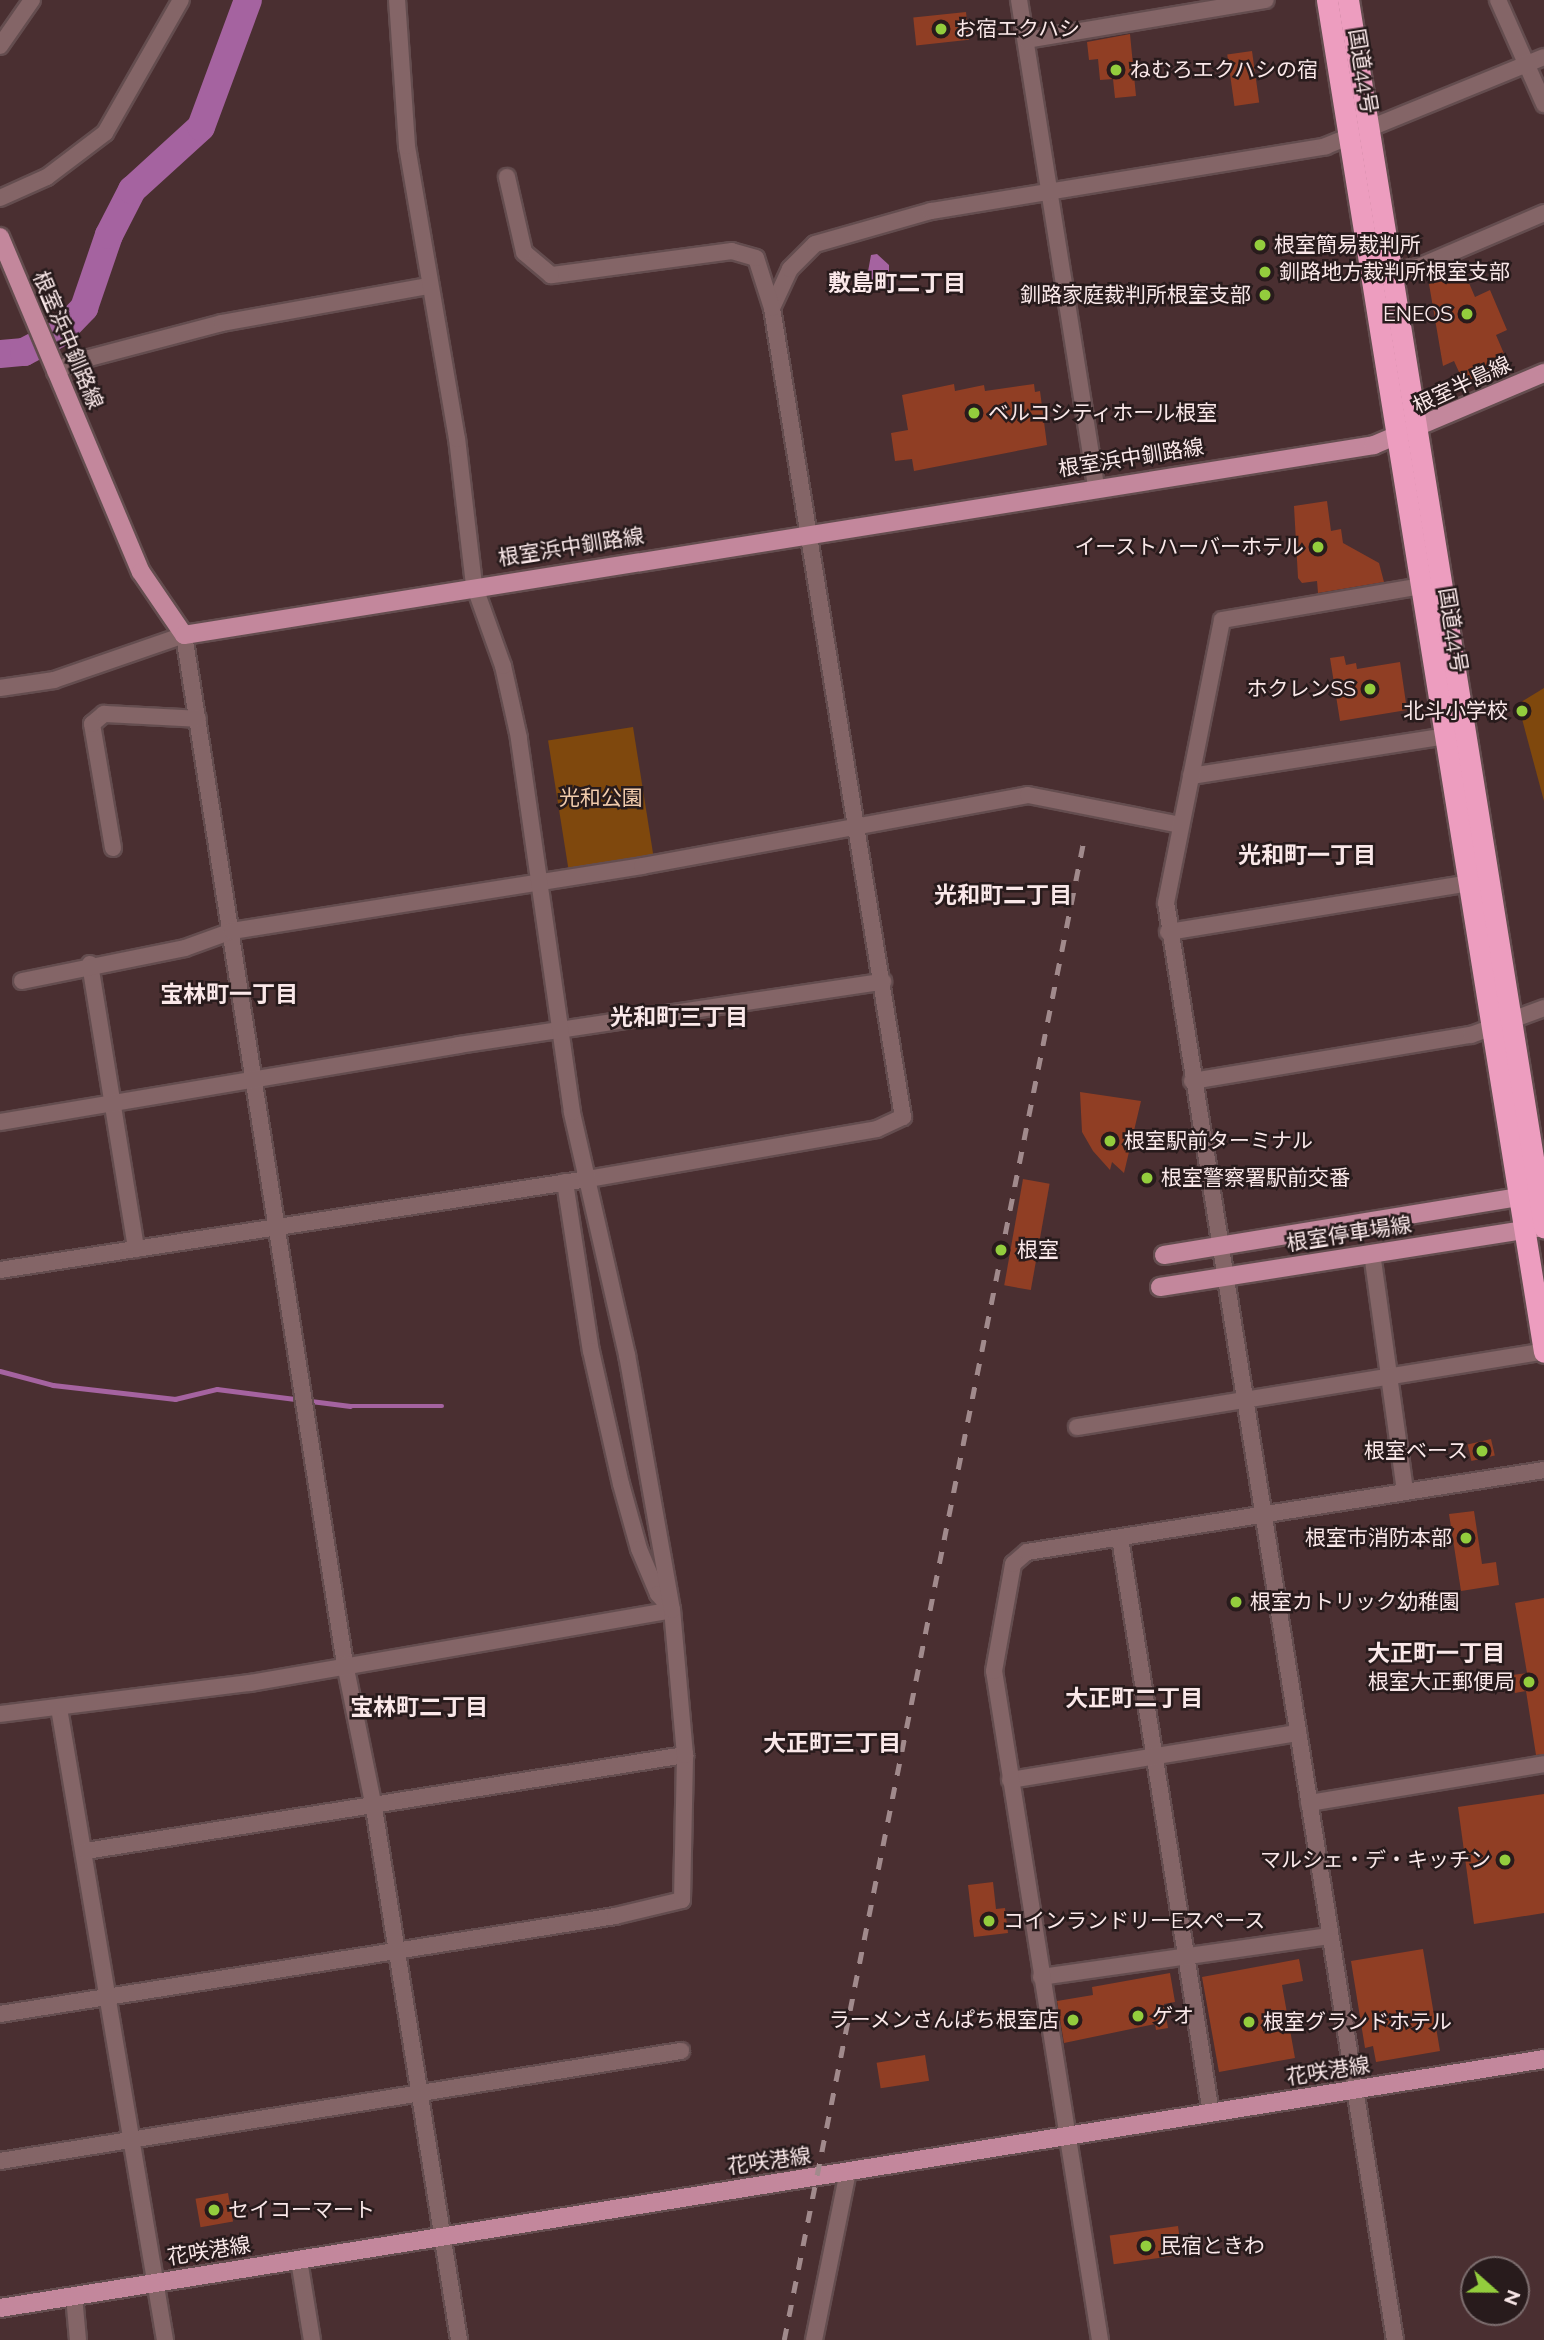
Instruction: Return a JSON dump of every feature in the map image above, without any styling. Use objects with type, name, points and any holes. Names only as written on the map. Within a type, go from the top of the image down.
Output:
[{"type":"highway","name":"国道44号","points":[[1327,0],[1349,137],[1382,273],[1409,433],[1443,583],[1539,1180],[1544,1227]]},
{"type":"highway","name":"国道44号","points":[[1348,0],[1370,130],[1382,273]]},
{"type":"highway","name":"国道44号","points":[[1409,433],[1421,586],[1492,1030],[1514,1190],[1544,1351]]},
{"type":"main road","name":"根室浜中釧路線","points":[[0,237],[141,572],[184,635],[474,585],[1409,433]]},
{"type":"main road","name":"根室半島線","points":[[1409,433],[1544,373]]},
{"type":"main road","name":"根室停車場線","points":[[1164,1255],[1514,1190],[1539,1180]]},
{"type":"main road","name":"根室停車場線","points":[[1160,1287],[1544,1227]]},
{"type":"main road","name":"花咲港線","points":[[0,2308],[1544,2059]]},
{"type":"street","points":[[0,46],[32,0]]},
{"type":"street","points":[[0,2014],[397,1952],[682,1900],[685,1755],[672,1610],[627,1355],[588,1179],[561,1030],[541,880],[516,726],[474,585],[457,439],[428,286],[407,146],[397,0]]},
{"type":"street","points":[[1019,0],[1096,486]]},
{"type":"street","points":[[1026,40],[1266,0]]},
{"type":"street","points":[[1499,0],[1544,104]]},
{"type":"street","points":[[0,198],[47,177],[105,133],[174,3]]},
{"type":"street","points":[[772,308],[790,269],[815,244],[930,211],[1326,146],[1544,57]]},
{"type":"street","points":[[0,1270],[588,1179],[877,1129],[903,1116],[772,308],[756,258],[732,251],[551,275],[524,252],[507,177]]},
{"type":"street","points":[[1382,273],[1418,267],[1544,213]]},
{"type":"street","points":[[55,372],[74,362],[222,323],[428,286]]},
{"type":"street","points":[[1395,2340],[1218,1246],[1168,932],[1166,903],[1222,620],[1443,583]]},
{"type":"street","points":[[0,688],[54,680],[184,635],[279,1228],[345,1664],[374,1808],[459,2340]]},
{"type":"street","points":[[113,848],[92,724],[104,714],[198,719]]},
{"type":"street","points":[[1191,776],[1446,736]]},
{"type":"street","points":[[22,981],[90,964],[185,948],[232,931],[855,829],[1028,795],[1181,825]]},
{"type":"street","points":[[1168,932],[1469,883]]},
{"type":"street","points":[[90,964],[136,1250]]},
{"type":"street","points":[[0,1122],[114,1101],[561,1030],[883,982]]},
{"type":"street","points":[[1192,1080],[1492,1030],[1544,1008]]},
{"type":"street","points":[[565,1182],[591,1351],[621,1484],[639,1549],[658,1594],[672,1610]]},
{"type":"street","points":[[1372,1253],[1405,1492]]},
{"type":"street","points":[[1077,1427],[1544,1351]]},
{"type":"street","points":[[1100,2340],[1010,1780],[994,1660],[1013,1564],[1027,1552],[1544,1470]]},
{"type":"street","points":[[1120,1538],[1188,1953],[1211,2113]]},
{"type":"street","points":[[0,1714],[59,1708],[345,1664],[672,1610]]},
{"type":"street","points":[[59,1708],[86,1851],[165,2340]]},
{"type":"street","points":[[1010,1780],[1298,1733]]},
{"type":"street","points":[[86,1851],[374,1808],[685,1755]]},
{"type":"street","points":[[1308,1803],[1544,1764]]},
{"type":"street","points":[[1041,1977],[1188,1953],[1330,1936]]},
{"type":"street","points":[[0,2161],[131,2142],[418,2092],[681,2051]]},
{"type":"street","points":[[814,2340],[848,2172]]},
{"type":"street","points":[[299,2260],[312,2340]]},
{"type":"street","points":[[74,2296],[78,2340]]},
{"type":"green space","points":[[1544,688],[1544,801],[1518,704]]},
{"type":"green space","name":"光和公園","points":[[633,727],[654,857],[569,871],[548,740]]},
{"type":"shaded area","points":[[877,254],[889,265],[889,291],[877,283],[869,285],[867,277],[871,255]]},
{"type":"building","name":"お宿エクハシ","points":[[966,12],[969,40],[916,45],[913,18]]},
{"type":"building","name":"ねむろエクハシの宿","points":[[1130,34],[1136,96],[1115,98],[1113,79],[1100,80],[1098,59],[1089,60],[1087,42]]},
{"type":"building","points":[[1252,51],[1259,102],[1234,106],[1227,54]]},
{"type":"building","name":"ENEOS","points":[[1463,269],[1475,297],[1490,290],[1507,330],[1496,335],[1508,363],[1464,383],[1454,361],[1443,366],[1429,284]]},
{"type":"building","name":"ベルコシティホール根室","points":[[954,384],[955,391],[984,385],[985,391],[1034,384],[1035,392],[1040,391],[1047,445],[914,471],[912,459],[895,461],[891,433],[908,430],[902,395]]},
{"type":"building","name":"イーストハーバーホテル","points":[[1327,501],[1331,531],[1341,529],[1343,543],[1379,563],[1384,582],[1318,593],[1317,581],[1302,583],[1298,578],[1294,506]]},
{"type":"building","name":"ホクレンSS","points":[[1344,656],[1346,665],[1356,663],[1357,669],[1400,662],[1407,710],[1340,721],[1330,658]]},
{"type":"building","name":"根室駅前ターミナル","points":[[1080,1092],[1141,1101],[1124,1173],[1112,1162],[1110,1170],[1093,1151],[1082,1132]]},
{"type":"building","points":[[1023,1179],[1050,1184],[1031,1290],[1004,1285]]},
{"type":"building","name":"根室ベース","points":[[1491,1439],[1495,1456],[1471,1461],[1468,1444]]},
{"type":"building","name":"根室市消防本部","points":[[1474,1511],[1482,1564],[1496,1562],[1499,1585],[1461,1591],[1449,1514]]},
{"type":"building","points":[[1544,1598],[1544,1754],[1536,1755],[1526,1691],[1515,1693],[1512,1675],[1527,1673],[1515,1603]]},
{"type":"building","name":"マルシェ・デ・キッチン","points":[[1544,1794],[1544,1913],[1474,1924],[1458,1807]]},
{"type":"building","name":"コインランドリーEスペース","points":[[993,1882],[996,1909],[1005,1908],[1008,1933],[974,1937],[968,1885]]},
{"type":"building","points":[[1423,1949],[1440,2051],[1376,2062],[1373,2046],[1365,2048],[1351,1961]]},
{"type":"building","name":"根室グランドホテル","points":[[1299,1959],[1303,1981],[1282,1985],[1295,2058],[1219,2072],[1202,1977]]},
{"type":"building","points":[[1170,1973],[1175,2002],[1164,2004],[1168,2028],[1156,2030],[1155,2024],[1064,2043],[1057,2001],[1093,1995],[1092,1987]]},
{"type":"building","points":[[925,2055],[929,2081],[881,2088],[877,2063]]},
{"type":"building","name":"セイコーマート","points":[[228,2193],[233,2222],[201,2227],[196,2199]]},
{"type":"building","name":"民宿ときわ","points":[[1178,2226],[1182,2255],[1114,2264],[1110,2236]]},
{"type":"waterway","points":[[0,354],[24,352],[60,333],[84,308],[109,235],[132,190],[201,127],[248,0]]},
{"type":"waterway","points":[[0,1371],[53,1385],[175,1399],[217,1389],[350,1406],[442,1406]]},
{"type":"railway","points":[[784,2340],[1083,843]]},
{"type":"place","name":"お宿エクハシ","points":[[941,29]]},
{"type":"place","name":"ねむろエクハシの宿","points":[[1116,70]]},
{"type":"place","name":"根室簡易裁判所","points":[[1260,245]]},
{"type":"place","name":"釧路地方裁判所根室支部","points":[[1265,272]]},
{"type":"place","name":"釧路家庭裁判所根室支部","points":[[1265,295]]},
{"type":"place","name":"ENEOS","points":[[1467,314]]},
{"type":"place","name":"ベルコシティホール根室","points":[[974,413]]},
{"type":"place","name":"イーストハーバーホテル","points":[[1318,547]]},
{"type":"place","name":"ホクレンSS","points":[[1370,689]]},
{"type":"place","name":"北斗小学校","points":[[1522,711]]},
{"type":"place","name":"根室駅前ターミナル","points":[[1110,1141]]},
{"type":"place","name":"根室警察署駅前交番","points":[[1147,1178]]},
{"type":"place","name":"根室","points":[[1001,1250]]},
{"type":"place","name":"根室ベース","points":[[1482,1451]]},
{"type":"place","name":"根室市消防本部","points":[[1466,1538]]},
{"type":"place","name":"根室カトリック幼稚園","points":[[1236,1602]]},
{"type":"place","name":"根室大正郵便局","points":[[1529,1682]]},
{"type":"place","name":"マルシェ・デ・キッチン","points":[[1505,1860]]},
{"type":"place","name":"コインランドリーEスペース","points":[[989,1921]]},
{"type":"place","name":"ゲオ","points":[[1138,2016]]},
{"type":"place","name":"ラーメンさんぱち根室店","points":[[1073,2020]]},
{"type":"place","name":"根室グランドホテル","points":[[1249,2022]]},
{"type":"place","name":"セイコーマート","points":[[214,2210]]},
{"type":"place","name":"民宿ときわ","points":[[1146,2246]]},
{"type":"district","name":"敷島町二丁目","points":[[897,283]]},
{"type":"district","name":"光和町一丁目","points":[[1307,855]]},
{"type":"district","name":"光和町二丁目","points":[[1003,895]]},
{"type":"district","name":"宝林町一丁目","points":[[229,994]]},
{"type":"district","name":"光和町三丁目","points":[[679,1017]]},
{"type":"district","name":"大正町一丁目","points":[[1436,1653]]},
{"type":"district","name":"大正町二丁目","points":[[1134,1698]]},
{"type":"district","name":"宝林町二丁目","points":[[419,1707]]},
{"type":"district","name":"大正町三丁目","points":[[832,1743]]}]
